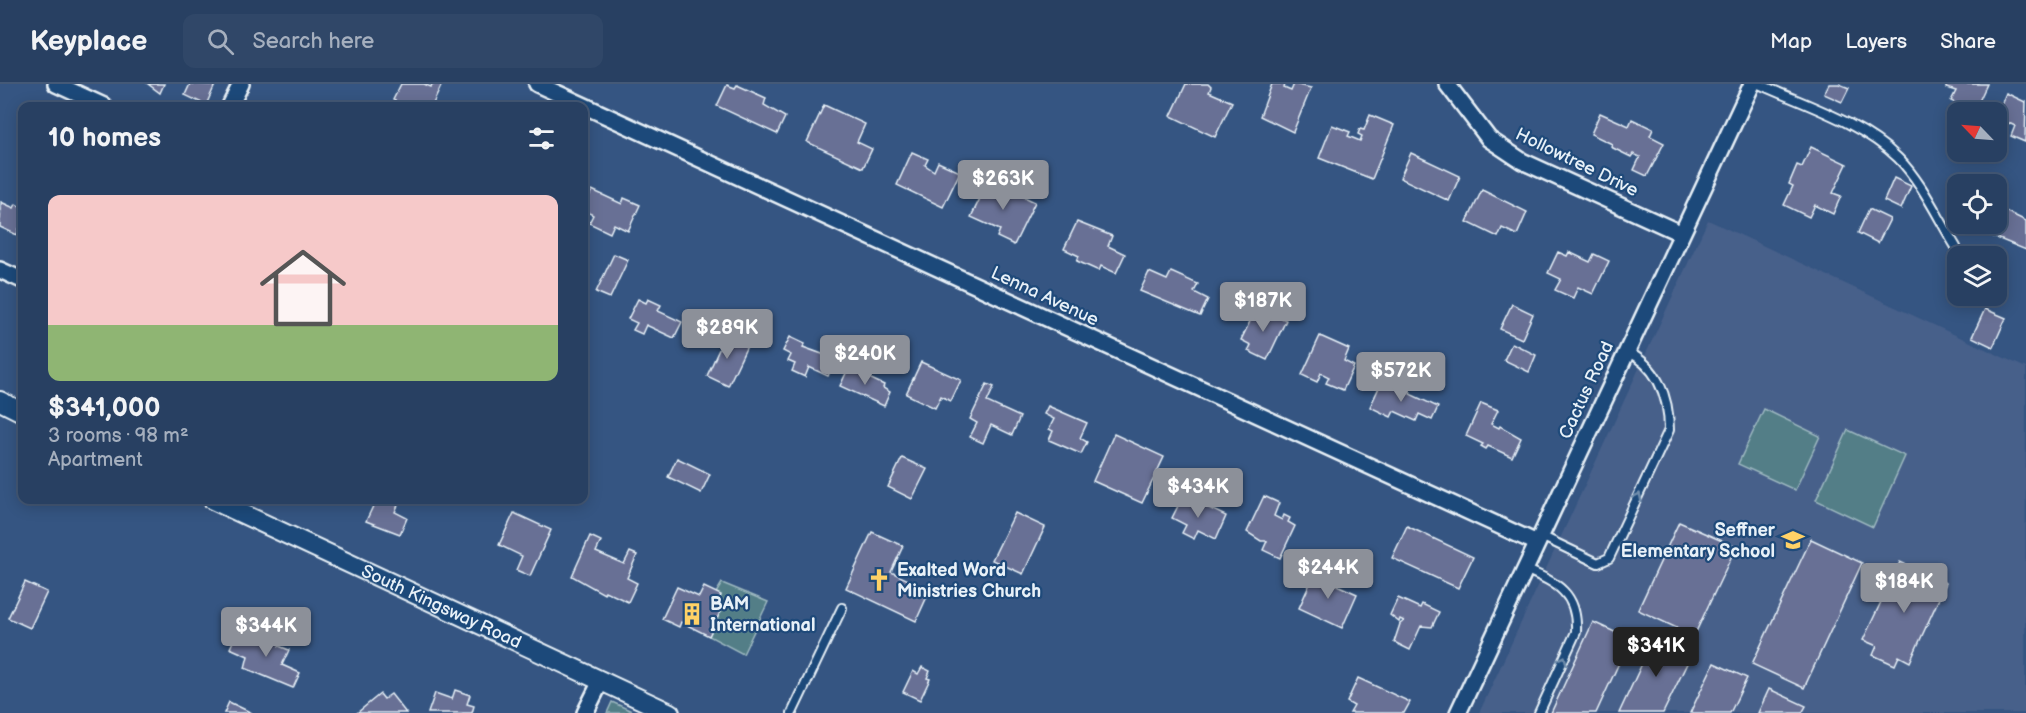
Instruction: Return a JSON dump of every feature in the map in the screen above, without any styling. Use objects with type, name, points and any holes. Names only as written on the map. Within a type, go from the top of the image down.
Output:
[{"type":"street","points":[[56,84],[95,102]]},
{"type":"street","points":[[232,102],[241,84]]},
{"type":"street","name":"Lenna Avenue","points":[[537,84],[577,102]]},
{"type":"street","name":"Hollowtree Drive","points":[[1447,84],[1489,139],[1522,161],[1680,232]]},
{"type":"street","name":"Cactus Road","points":[[1458,713],[1680,232],[1752,84]]},
{"type":"street","name":"Lenna Avenue","points":[[588,107],[1539,540]]},
{"type":"street","points":[[0,270],[18,278]]},
{"type":"street","points":[[0,401],[18,410]]},
{"type":"street","name":"South Kingsway Road","points":[[222,504],[670,713]]},
{"type":"street","points":[[585,713],[601,681]]},
{"type":"lane","points":[[1759,84],[1858,129],[1884,146],[1909,170],[1955,246]]},
{"type":"lane","points":[[1539,540],[1598,563],[1609,558],[1670,430],[1669,413],[1663,389],[1650,367],[1626,351]]},
{"type":"lane","points":[[1525,569],[1560,585],[1577,619],[1576,632],[1539,713]]},
{"type":"lane","points":[[792,713],[842,608]]},
{"type":"shaded area","name":"Seffner Elementary School","points":[[1708,220],[2026,368],[2025,713],[1479,713]]},
{"type":"green space","points":[[1764,409],[1820,436],[1795,490],[1738,464]]},
{"type":"green space","points":[[1848,430],[1905,456],[1873,527],[1816,500]]},
{"type":"green space","points":[[722,583],[768,602],[743,654],[709,636],[722,609],[716,606],[721,596],[716,593]]},
{"type":"green space","points":[[612,702],[636,713],[607,713]]},
{"type":"building","points":[[148,84],[164,84],[160,93]]},
{"type":"building","points":[[190,84],[215,85],[207,102],[200,102],[185,95]]},
{"type":"building","points":[[401,84],[424,84],[431,87],[432,84],[442,84],[434,102],[393,100]]},
{"type":"building","points":[[1186,84],[1208,84],[1211,87],[1209,92],[1232,102],[1215,137],[1171,116]]},
{"type":"building","points":[[1272,84],[1285,84],[1284,88],[1291,91],[1294,84],[1311,88],[1293,132],[1260,116]]},
{"type":"building","points":[[1829,84],[1839,84],[1849,88],[1842,102],[1824,94]]},
{"type":"building","points":[[1946,84],[1987,84],[1979,102],[1953,102],[1951,101],[1956,91],[1946,88]]},
{"type":"building","points":[[727,85],[735,88],[737,85],[766,98],[764,105],[785,117],[777,134],[717,106]]},
{"type":"building","points":[[2006,93],[2025,102],[2026,100],[2025,142],[2011,136],[2015,126],[2007,122],[2007,102],[2002,102]]},
{"type":"building","points":[[824,105],[865,124],[857,142],[872,149],[863,168],[807,142]]},
{"type":"building","points":[[1600,113],[1629,126],[1632,119],[1653,129],[1650,136],[1664,143],[1647,176],[1634,170],[1640,157],[1633,154],[1631,157],[1591,134]]},
{"type":"building","points":[[1370,115],[1394,125],[1372,179],[1319,158],[1332,125],[1350,132],[1348,136],[1360,141],[1362,136],[1358,134],[1360,129],[1364,130]]},
{"type":"building","points":[[1811,147],[1847,164],[1833,193],[1841,196],[1833,214],[1815,205],[1809,217],[1784,205],[1793,186],[1789,184],[1797,165],[1802,167]]},
{"type":"building","points":[[912,152],[928,159],[925,165],[934,171],[938,162],[960,172],[943,207],[897,185]]},
{"type":"building","points":[[1411,153],[1460,176],[1449,201],[1400,178]]},
{"type":"building","points":[[1894,178],[1911,186],[1901,209],[1884,201]]},
{"type":"building","points":[[989,180],[1035,202],[1014,245],[997,237],[1000,230],[971,217]]},
{"type":"building","points":[[592,190],[622,204],[624,198],[640,205],[628,231],[614,224],[610,233],[589,223],[593,215],[588,212],[588,198]]},
{"type":"building","points":[[1482,190],[1527,212],[1517,235],[1502,228],[1498,237],[1467,222]]},
{"type":"building","points":[[1,202],[14,208],[16,204],[18,205],[17,235],[0,227]]},
{"type":"building","points":[[1869,209],[1890,219],[1878,243],[1858,233]]},
{"type":"building","points":[[2007,212],[2026,221],[2026,250],[1992,236],[1993,234],[2007,234]]},
{"type":"building","points":[[1077,222],[1112,236],[1108,246],[1125,254],[1116,273],[1101,266],[1099,271],[1077,261],[1079,256],[1064,249]]},
{"type":"building","points":[[1558,252],[1567,256],[1569,252],[1590,262],[1594,254],[1609,261],[1593,294],[1578,287],[1573,298],[1555,290],[1561,279],[1548,273]]},
{"type":"building","points":[[614,254],[628,260],[610,298],[596,292]]},
{"type":"building","points":[[1149,272],[1167,280],[1171,272],[1198,284],[1194,292],[1208,299],[1200,316],[1140,291]]},
{"type":"building","points":[[638,299],[646,303],[648,299],[661,305],[658,311],[682,322],[674,338],[646,325],[642,334],[633,330],[637,323],[628,319]]},
{"type":"building","points":[[1512,304],[1533,314],[1522,339],[1500,329]]},
{"type":"building","points":[[1257,307],[1286,320],[1267,360],[1248,351],[1251,345],[1241,340]]},
{"type":"building","points":[[1985,309],[2006,318],[1993,347],[1972,337]]},
{"type":"building","points":[[726,334],[747,346],[728,386],[707,376]]},
{"type":"building","points":[[1320,336],[1349,349],[1344,361],[1354,366],[1343,390],[1326,383],[1329,377],[1321,373],[1317,382],[1302,375]]},
{"type":"building","points":[[790,337],[805,344],[803,347],[836,359],[828,376],[809,367],[805,377],[792,371],[795,364],[788,361],[791,355],[783,351]]},
{"type":"building","points":[[1512,343],[1536,355],[1529,372],[1504,360]]},
{"type":"building","points":[[921,362],[961,380],[951,401],[941,396],[935,408],[906,394]]},
{"type":"building","points":[[849,367],[871,376],[869,378],[884,385],[883,388],[890,392],[884,406],[840,386]]},
{"type":"building","points":[[1382,381],[1401,390],[1403,388],[1411,392],[1410,394],[1438,407],[1432,420],[1419,414],[1416,421],[1394,411],[1391,417],[1370,407]]},
{"type":"building","points":[[987,384],[994,387],[987,402],[1020,417],[1012,435],[991,425],[983,443],[970,437],[977,423],[970,419]]},
{"type":"building","points":[[1481,403],[1498,410],[1491,424],[1499,428],[1500,426],[1521,438],[1512,457],[1488,446],[1486,449],[1481,446],[1483,444],[1466,436]]},
{"type":"building","points":[[1048,406],[1087,423],[1080,438],[1087,442],[1081,454],[1049,440],[1053,431],[1049,429],[1054,419],[1044,414]]},
{"type":"building","points":[[1114,434],[1164,457],[1142,503],[1093,481]]},
{"type":"building","points":[[677,458],[710,474],[701,493],[668,477]]},
{"type":"building","points":[[902,458],[927,469],[912,499],[888,487]]},
{"type":"building","points":[[1183,496],[1226,516],[1216,539],[1198,530],[1194,539],[1182,533],[1186,525],[1172,518]]},
{"type":"building","points":[[1264,496],[1279,503],[1274,516],[1282,520],[1284,515],[1290,518],[1288,522],[1295,526],[1280,558],[1263,550],[1267,541],[1261,541],[1247,532]]},
{"type":"building","points":[[374,504],[399,504],[395,512],[407,518],[400,534],[366,521]]},
{"type":"building","points":[[514,513],[551,530],[530,576],[516,570],[522,556],[499,545]]},
{"type":"building","points":[[1015,513],[1045,527],[1023,574],[992,560]]},
{"type":"building","points":[[1679,522],[1736,547],[1694,636],[1638,610]]},
{"type":"building","points":[[1407,526],[1473,557],[1458,588],[1392,558]]},
{"type":"building","name":"Exalted Word Ministries Church","points":[[872,532],[903,546],[891,572],[930,590],[916,621],[846,588]]},
{"type":"building","points":[[590,536],[601,541],[596,552],[624,564],[630,552],[637,555],[627,578],[637,583],[628,602],[605,591],[604,594],[572,576]]},
{"type":"building","points":[[1811,539],[1862,563],[1804,688],[1752,664]]},
{"type":"building","points":[[1900,562],[1946,583],[1910,662],[1899,656],[1895,665],[1873,655],[1877,646],[1863,640]]},
{"type":"building","points":[[1317,568],[1331,574],[1328,581],[1357,594],[1342,628],[1299,608]]},
{"type":"building","points":[[25,582],[47,592],[30,628],[8,618]]},
{"type":"building","name":"BAM International","points":[[677,587],[699,597],[704,587],[721,595],[716,606],[722,608],[709,636],[681,622],[679,627],[662,619]]},
{"type":"building","points":[[1398,598],[1420,608],[1422,604],[1439,612],[1432,627],[1421,626],[1410,650],[1394,642],[1400,624],[1404,621],[1400,619],[1399,622],[1390,615]]},
{"type":"building","points":[[1593,622],[1630,639],[1596,713],[1551,713]]},
{"type":"building","points":[[245,630],[273,643],[277,634],[283,637],[279,646],[289,650],[282,665],[300,673],[293,688],[245,668],[248,656],[230,648],[235,637],[240,640]]},
{"type":"building","points":[[1655,636],[1692,653],[1663,713],[1619,713]]},
{"type":"building","points":[[1714,663],[1747,678],[1730,713],[1690,713]]},
{"type":"building","points":[[922,667],[930,671],[927,678],[930,679],[920,700],[903,692],[913,671],[918,674]]},
{"type":"building","points":[[1358,678],[1410,702],[1404,713],[1350,713],[1354,706],[1347,702]]},
{"type":"building","points":[[1769,689],[1806,706],[1802,713],[1758,713]]},
{"type":"building","points":[[455,690],[470,695],[467,704],[474,706],[472,713],[428,713],[435,693],[452,699]]},
{"type":"building","points":[[380,694],[384,699],[391,694],[406,713],[357,713]]},
{"type":"building","points":[[229,702],[252,713],[224,713]]},
{"type":"place","name":"Seffner Elementary School","points":[[1793,540]]},
{"type":"place","name":"Exalted Word Ministries Church","points":[[879,580]]},
{"type":"place","name":"BAM International","points":[[692,614]]}]
